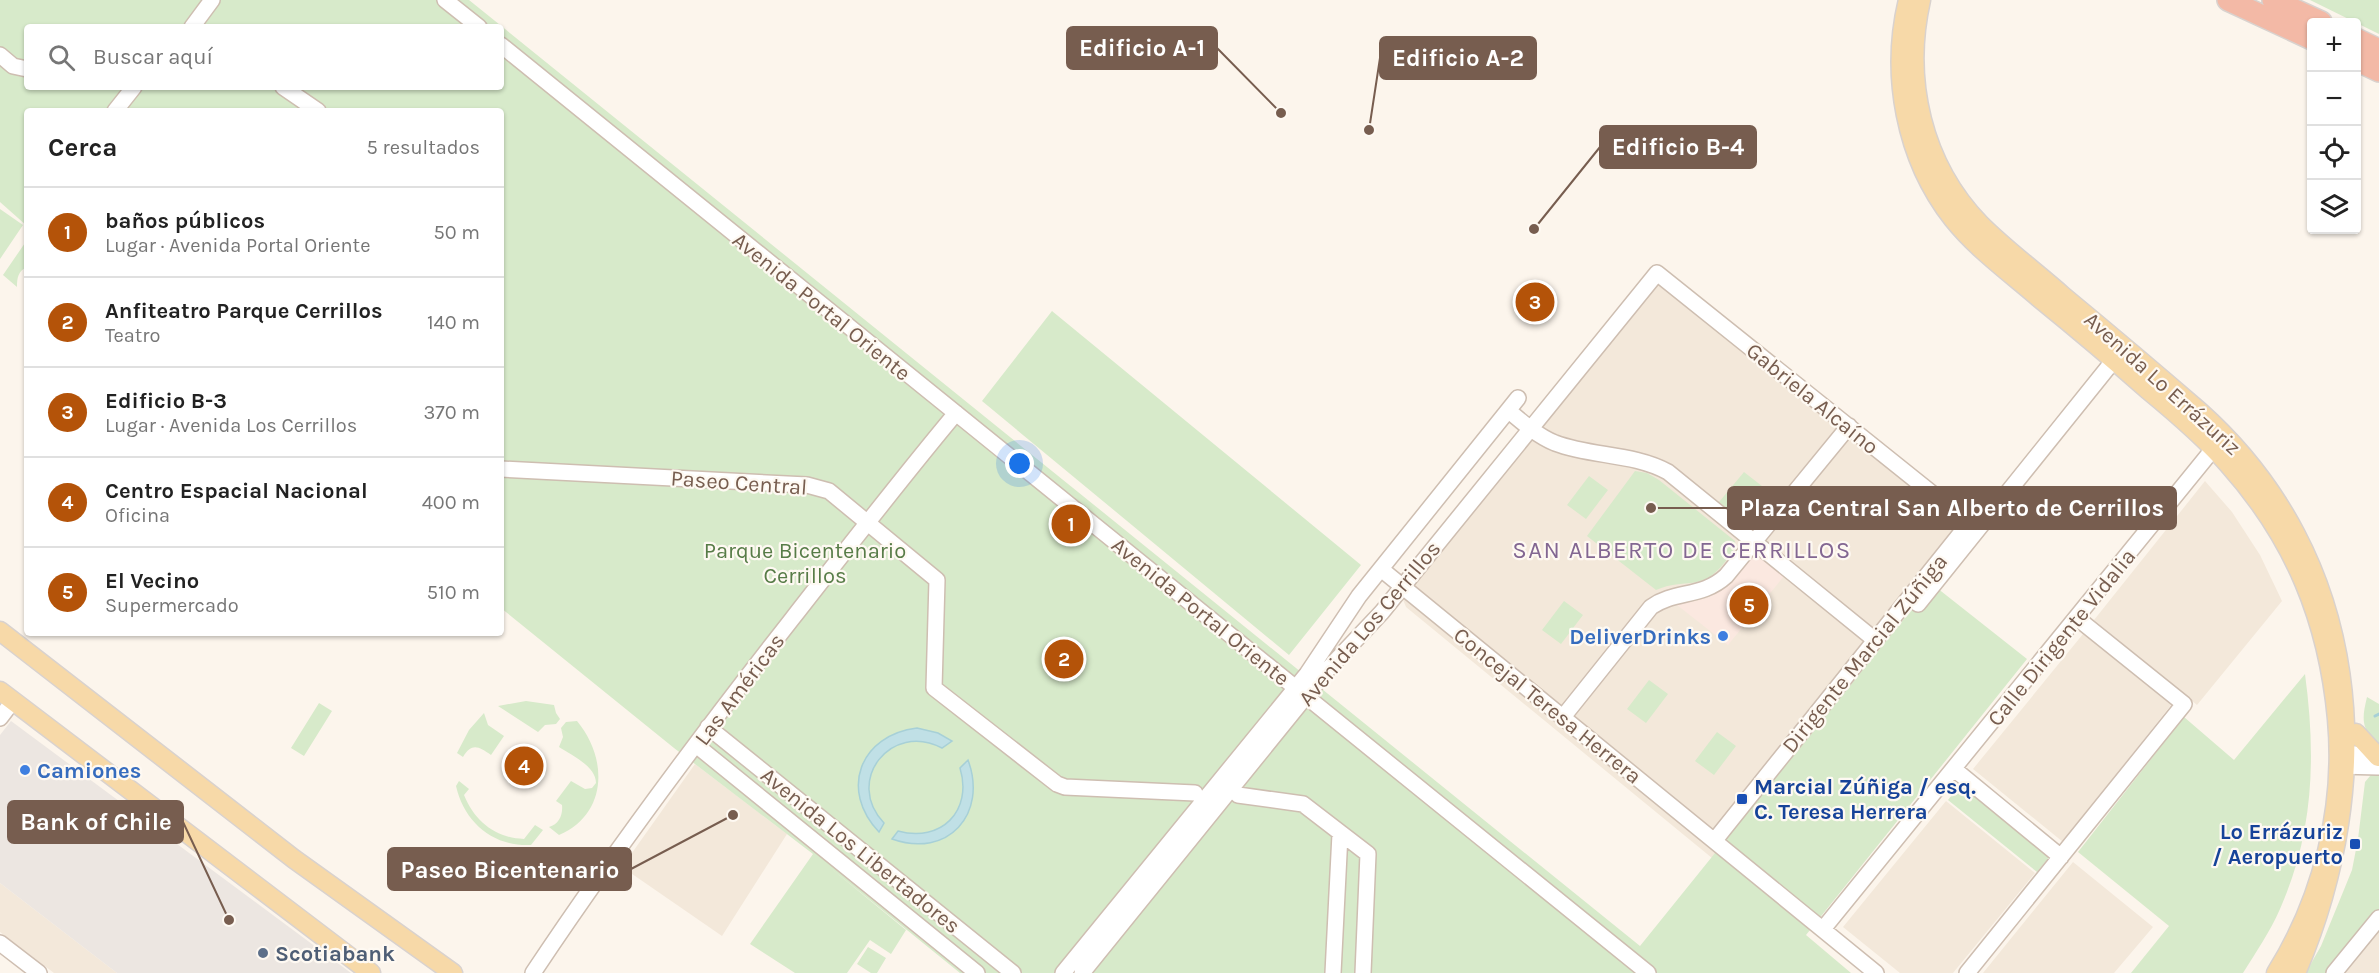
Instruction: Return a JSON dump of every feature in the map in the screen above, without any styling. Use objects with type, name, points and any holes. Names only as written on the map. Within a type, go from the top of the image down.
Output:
[{"type":"highway","points":[[2229,0],[2307,37]]},
{"type":"highway","points":[[2273,0],[2313,18]]},
{"type":"highway","points":[[2361,41],[2379,50]]},
{"type":"highway","points":[[2361,62],[2379,71]]},
{"type":"main road","name":"Avenida Lo Errázuriz","points":[[1908,0],[1900,51],[1903,98],[1913,143],[1932,186],[1952,217],[1977,244],[2214,448],[2270,517],[2288,547],[2307,587],[2331,668],[2347,759],[2351,812],[2341,863],[2322,919],[2296,973]]},
{"type":"main road","name":"Avenida Lo Errázuriz","points":[[1921,0],[1914,48],[1917,100],[1931,151],[1947,180],[1980,224],[2215,425],[2244,455],[2273,490],[2307,546],[2333,606],[2349,667],[2356,733],[2347,759],[2321,874],[2302,927],[2276,973]]},
{"type":"main road","points":[[0,631],[294,859],[453,973]]},
{"type":"main road","points":[[7,696],[371,973]]},
{"type":"main road","points":[[2356,733],[2379,760]]},
{"type":"street","points":[[194,24],[212,0]]},
{"type":"street","points":[[445,0],[475,24]]},
{"type":"street","name":"Avenida Portal Oriente","points":[[504,47],[1648,973]]},
{"type":"street","points":[[0,55],[13,66],[24,68]]},
{"type":"street","points":[[117,108],[132,90]]},
{"type":"street","points":[[287,90],[313,108]]},
{"type":"street","name":"Gabriela Alcaíno","points":[[1657,273],[1968,523]]},
{"type":"street","name":"Avenida Los Cerrillos","points":[[1064,973],[1301,692],[1402,587],[1657,273]]},
{"type":"street","points":[[1918,604],[2114,360]]},
{"type":"street","name":"Avenida Los Cerrillos","points":[[1082,973],[1301,692],[1323,652],[1359,596],[1518,398]]},
{"type":"street","points":[[1509,411],[1543,437],[1567,447],[1655,465],[1680,481],[1875,640]]},
{"type":"street","name":"Las Américas","points":[[533,973],[612,858],[708,727],[956,413]]},
{"type":"street","points":[[1563,717],[1651,607],[1662,600],[1698,592],[1717,584],[1849,426]]},
{"type":"street","name":"Calle Dirigente Vidalia","points":[[1823,929],[2214,448]]},
{"type":"street","name":"Paseo Central","points":[[504,469],[815,486],[836,495],[937,580],[934,688],[1057,784],[1065,787],[1195,793]]},
{"type":"street","name":"Dirigente Marcial Zúñiga","points":[[1715,840],[1968,523]]},
{"type":"street","name":"Concejal Teresa Herrera","points":[[1381,569],[1876,973]]},
{"type":"street","points":[[1967,973],[2184,704],[2077,618]]},
{"type":"street","points":[[0,718],[7,696]]},
{"type":"street","name":"Avenida Los Libertadores","points":[[708,727],[1013,973]]},
{"type":"street","name":"Avenida Los Libertadores","points":[[696,745],[977,973]]},
{"type":"street","points":[[2347,759],[2379,760]]},
{"type":"street","points":[[1953,769],[2061,857]]},
{"type":"street","points":[[1238,795],[1303,804],[1368,854],[1363,973]]},
{"type":"street","points":[[1333,973],[1340,834]]},
{"type":"street","points":[[2334,973],[2379,918]]},
{"type":"street","points":[[0,943],[39,973]]},
{"type":"shaded area","points":[[1659,266],[1977,522],[1712,858],[1406,607],[1399,590]]},
{"type":"shaded area","points":[[2205,481],[2232,512],[2260,555],[2282,601],[2197,705],[2094,620]]},
{"type":"shaded area","points":[[1751,555],[1759,556],[1784,576],[1728,645],[1677,605],[1715,594],[1731,580]]},
{"type":"shaded area","points":[[2083,634],[2171,705],[2063,842],[1973,769]]},
{"type":"shaded area","points":[[11,721],[351,973],[117,973],[0,883],[0,735]]},
{"type":"shaded area","points":[[695,764],[787,834],[722,936],[622,867]]},
{"type":"shaded area","points":[[1946,801],[2035,873],[1953,973],[1900,973],[1843,927]]},
{"type":"shaded area","points":[[2379,859],[2379,973],[2304,973]]},
{"type":"shaded area","points":[[2073,862],[2153,927],[2114,973],[1983,973]]},
{"type":"shaded area","points":[[0,883],[117,973],[54,973],[0,932]]},
{"type":"green space","name":"Parque Bicentenario Cerrillos","points":[[0,0],[469,0],[499,24],[24,24],[24,90],[504,90],[504,28],[1640,946],[1932,584],[2027,659],[1806,935],[1851,973],[960,973],[828,866],[906,930],[891,954],[870,940],[847,973],[795,973],[750,944],[813,854],[674,748],[504,610],[504,108],[24,108],[24,223],[0,202]]},
{"type":"green space","points":[[2310,0],[2379,0],[2379,34],[2361,25],[2361,18],[2347,18]]},
{"type":"green space","points":[[0,209],[23,225],[0,259]]},
{"type":"green space","points":[[24,244],[24,269],[19,275],[17,287],[3,275]]},
{"type":"green space","points":[[1052,311],[1361,565],[1289,655],[982,401]]},
{"type":"green space","points":[[1635,471],[1647,473],[1659,480],[1735,541],[1731,555],[1708,578],[1656,590],[1587,536]]},
{"type":"green space","points":[[1744,472],[1776,497],[1754,526],[1748,526],[1719,502]]},
{"type":"green space","points":[[1589,476],[1608,490],[1586,519],[1567,505]]},
{"type":"green space","points":[[1564,601],[1583,615],[1561,644],[1542,630]]},
{"type":"green space","points":[[2305,674],[2311,734],[2306,822],[2291,880],[2267,934],[2243,973],[2131,973],[2169,926],[2078,852],[2184,717],[2234,760]]},
{"type":"green space","points":[[1649,680],[1668,694],[1646,723],[1627,709]]},
{"type":"green space","points":[[2367,697],[2379,704],[2379,747],[2369,735],[2364,724]]},
{"type":"green space","points":[[526,701],[554,705],[560,719],[556,724],[545,725],[538,732],[498,706]]},
{"type":"green space","points":[[319,703],[332,711],[304,756],[291,748]]},
{"type":"green space","points":[[484,713],[488,725],[504,736],[491,755],[476,747],[469,749],[463,757],[457,753],[469,730]]},
{"type":"green space","points":[[577,721],[594,751],[598,768],[598,784],[587,814],[575,826],[559,835],[549,827],[555,824],[561,816],[562,805],[556,801],[571,781],[585,789],[592,788],[596,783],[592,771],[587,766],[559,747],[563,737],[561,728],[566,722]]},
{"type":"green space","points":[[1717,732],[1736,746],[1714,775],[1695,761]]},
{"type":"green space","points":[[2375,770],[2379,770],[2379,912],[2331,973],[2306,973],[2321,946],[2352,870],[2365,782]]},
{"type":"green space","points":[[459,781],[469,789],[464,795],[474,813],[480,821],[496,832],[504,836],[524,839],[535,825],[543,830],[531,845],[517,845],[493,837],[482,830],[466,811],[456,786]]},
{"type":"green space","points":[[1961,783],[2050,856],[2037,872],[1948,800]]},
{"type":"green space","points":[[868,947],[886,958],[877,973],[871,973],[857,964]]},
{"type":"water","points":[[917,728],[938,733],[952,741],[942,748],[923,742],[906,742],[891,749],[879,760],[871,774],[869,790],[873,807],[884,823],[879,832],[867,816],[860,799],[858,782],[862,767],[869,753],[881,741],[897,733]]},
{"type":"water","points":[[968,760],[973,780],[972,798],[968,814],[959,827],[946,837],[930,843],[912,844],[892,839],[898,831],[914,834],[928,832],[940,828],[950,820],[962,798],[963,784],[960,768]]},
{"type":"waterway","points":[[2375,716],[2379,714]]},
{"type":"place","name":"Edificio A-1","points":[[1281,113]]},
{"type":"place","name":"Edificio A-2","points":[[1369,130]]},
{"type":"place","name":"Edificio B-4","points":[[1534,229]]},
{"type":"place","name":"Edificio B-3","points":[[1535,302]]},
{"type":"place","name":"Plaza Central San Alberto de Cerrillos","points":[[1651,508]]},
{"type":"place","name":"baños públicos","points":[[1071,524]]},
{"type":"place","name":"El Vecino","points":[[1749,605]]},
{"type":"place","name":"DeliverDrinks","points":[[1723,636]]},
{"type":"place","name":"Anfiteatro Parque Cerrillos","points":[[1064,659]]},
{"type":"place","name":"Centro Espacial Nacional","points":[[524,766]]},
{"type":"place","name":"Camiones","points":[[25,770]]},
{"type":"place","name":"Marcial Zúñiga / esq. C. Teresa Herrera","points":[[1742,799]]},
{"type":"place","name":"Paseo Bicentenario","points":[[733,815]]},
{"type":"place","name":"Lo Errázuriz / Aeropuerto","points":[[2355,844]]},
{"type":"place","name":"Bank of Chile","points":[[229,920]]},
{"type":"place","name":"Scotiabank","points":[[263,953]]},
{"type":"district","name":"SAN ALBERTO DE CERRILLOS","points":[[1682,550]]}]
